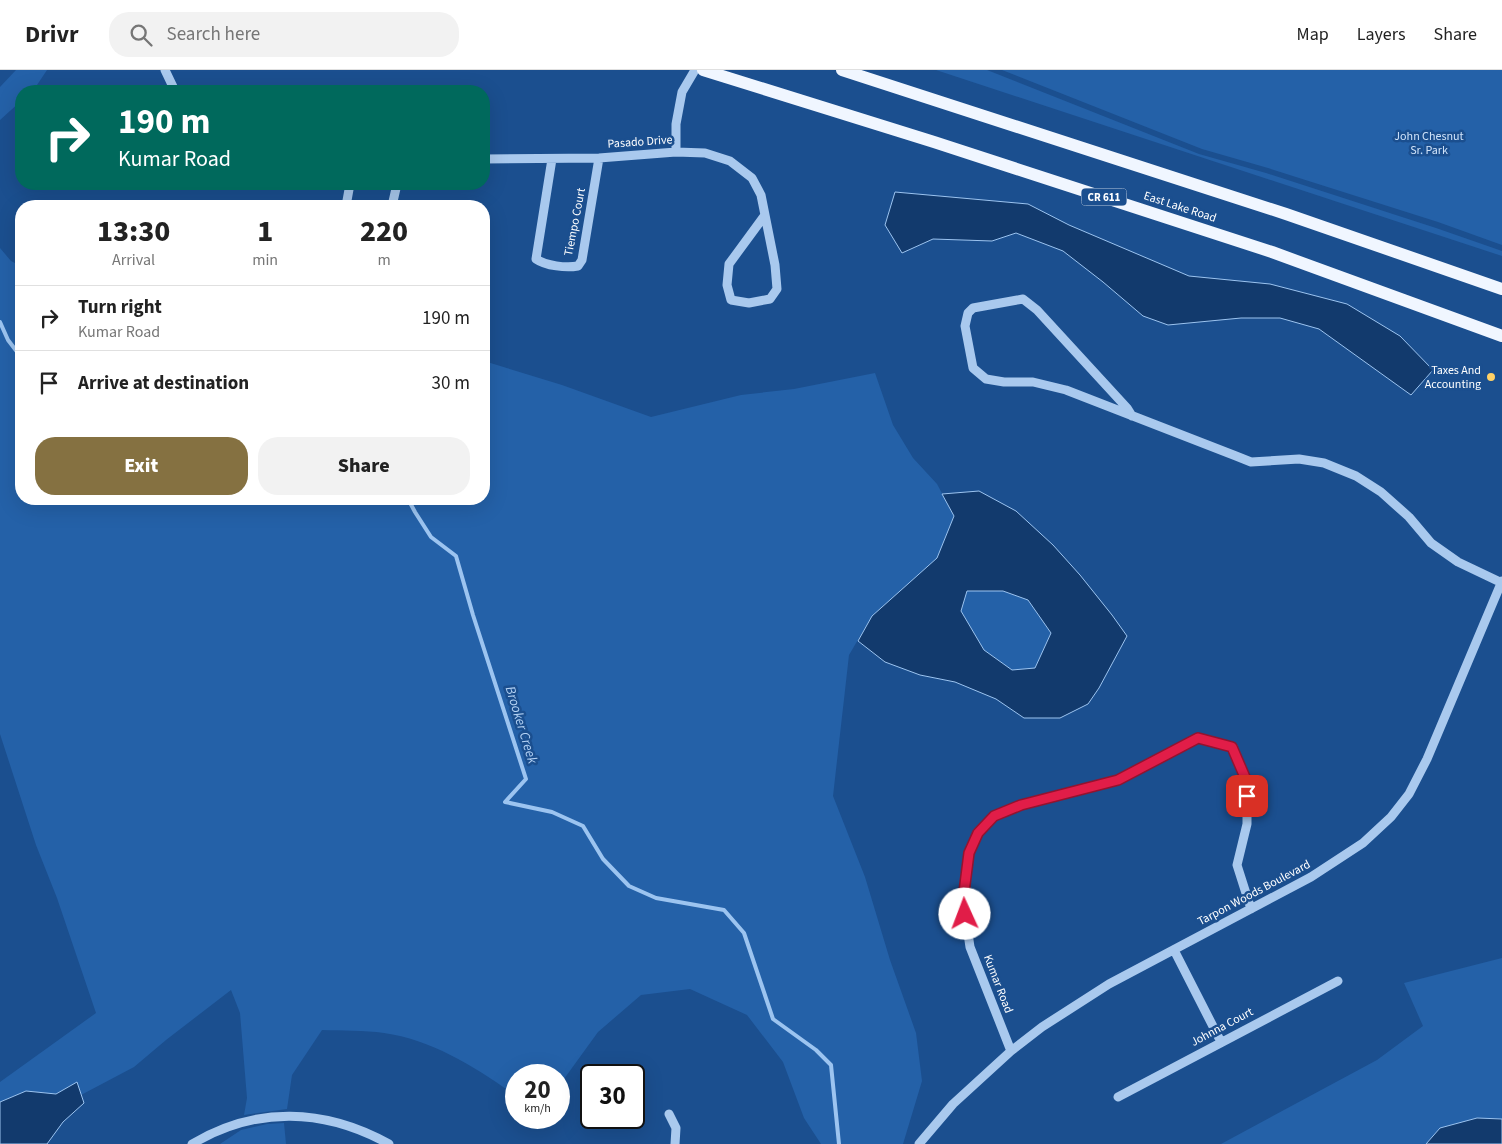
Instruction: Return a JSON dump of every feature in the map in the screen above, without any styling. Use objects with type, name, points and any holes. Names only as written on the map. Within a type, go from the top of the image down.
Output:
[{"type":"main road","name":"East Lake Road","points":[[703,70],[934,142],[1272,252],[1502,336]]},
{"type":"main road","points":[[842,70],[1296,217],[1502,289]]},
{"type":"street","points":[[165,70],[172,85]]},
{"type":"street","points":[[676,152],[676,124],[682,92],[695,70]]},
{"type":"street","name":"Pasado Drive","points":[[490,159],[599,158],[676,152],[704,153],[730,161],[752,178],[761,196],[775,265],[777,289],[770,299],[749,303],[731,300],[728,285],[729,264],[764,215]]},
{"type":"street","name":"Tiempo Court","points":[[552,159],[536,259],[545,263],[572,267],[578,266],[582,260],[599,158]]},
{"type":"street","points":[[1132,416],[1127,408],[1044,317],[1023,299],[973,308],[968,313],[965,326],[973,368],[986,379],[1004,382],[1033,382],[1066,390],[1132,416],[1252,462],[1298,459],[1324,463],[1356,476],[1381,492],[1409,517],[1431,543],[1458,562],[1502,582]]},
{"type":"street","name":"Tarpon Woods Boulevard","points":[[919,1144],[953,1104],[1042,1027],[1109,984],[1311,877],[1363,843],[1392,817],[1409,794],[1428,759],[1502,582]]},
{"type":"street","name":"Kumar Road","points":[[1011,1052],[970,947],[963,900],[969,853],[978,833],[994,816],[1021,805],[1118,780],[1198,738],[1232,747],[1247,782],[1247,824],[1237,866],[1251,909]]},
{"type":"street","points":[[1174,950],[1221,1042]]},
{"type":"street","name":"Johnna Court","points":[[1118,1097],[1338,981]]},
{"type":"street","points":[[669,1114],[676,1128],[675,1144]]},
{"type":"street","points":[[192,1144],[225,1127],[266,1118],[292,1116],[320,1118],[344,1124],[389,1144]]},
{"type":"green space","points":[[16,70],[47,70],[37,85],[15,85],[15,106],[0,120],[0,87]]},
{"type":"green space","points":[[936,70],[987,70],[1199,154],[1266,173],[1436,228],[1502,251],[1502,256]]},
{"type":"green space","name":"John Chesnut Sr. Park","points":[[1002,70],[1502,70],[1502,245],[1438,222],[1202,149]]},
{"type":"green space","points":[[0,248],[15,263],[15,505],[490,505],[490,363],[562,385],[651,417],[741,395],[794,389],[875,373],[893,425],[913,458],[937,484],[954,516],[937,558],[872,616],[849,655],[833,796],[865,877],[890,960],[916,1033],[922,1081],[903,1144],[821,1144],[804,1118],[783,1062],[747,1015],[690,989],[641,995],[598,1032],[570,1071],[570,1064],[505,1064],[505,1088],[454,1057],[420,1042],[376,1032],[322,1030],[292,1075],[287,1109],[244,1115],[247,1098],[240,1013],[231,990],[134,1067],[81,1095],[76,1083],[56,1094],[26,1091],[0,1102],[0,1082],[96,1013],[57,898],[36,845],[0,734]]},
{"type":"green space","points":[[966,591],[1003,591],[1028,600],[1051,633],[1035,669],[1012,670],[984,650],[961,611]]},
{"type":"green space","points":[[1502,958],[1502,1119],[1477,1118],[1440,1128],[1426,1144],[1221,1144],[1377,1060],[1423,1026],[1404,983]]},
{"type":"green space","points":[[284,1123],[286,1144],[220,1144],[241,1130],[267,1124]]},
{"type":"shaded area","points":[[895,192],[1028,204],[1069,225],[1189,276],[1270,284],[1347,304],[1400,336],[1433,370],[1411,395],[1319,329],[1280,318],[1241,318],[1168,325],[1143,316],[1063,251],[1016,233],[992,241],[933,239],[902,253],[885,225]]},
{"type":"shaded area","points":[[979,491],[1016,511],[1053,545],[1080,575],[1127,636],[1099,688],[1088,704],[1060,718],[1024,718],[996,699],[955,682],[920,675],[885,662],[858,641],[872,616],[937,558],[954,516],[942,494]],"holes":[[[967,591],[1003,591],[1028,600],[1051,633],[1035,668],[1012,670],[984,650],[961,611]]]},
{"type":"shaded area","points":[[77,1082],[84,1103],[63,1122],[47,1144],[0,1144],[0,1102],[26,1091],[56,1094]]},
{"type":"shaded area","points":[[1477,1118],[1502,1119],[1502,1144],[1426,1144],[1440,1128]]},
{"type":"waterway","name":"Brooker Creek","points":[[0,322],[8,340],[15,349]]},
{"type":"waterway","name":"Brooker Creek","points":[[411,505],[431,537],[456,556],[526,779],[505,802],[552,812],[583,826],[603,859],[629,886],[656,898],[724,910],[744,933],[773,1019],[816,1050],[831,1065],[839,1144]]},
{"type":"place","name":"Taxes And Accounting","points":[[1491,377]]},
{"type":"route","points":[[965,914],[963,900],[969,853],[978,833],[994,816],[1021,805],[1118,780],[1198,738],[1232,747],[1247,782],[1247,796]]}]
